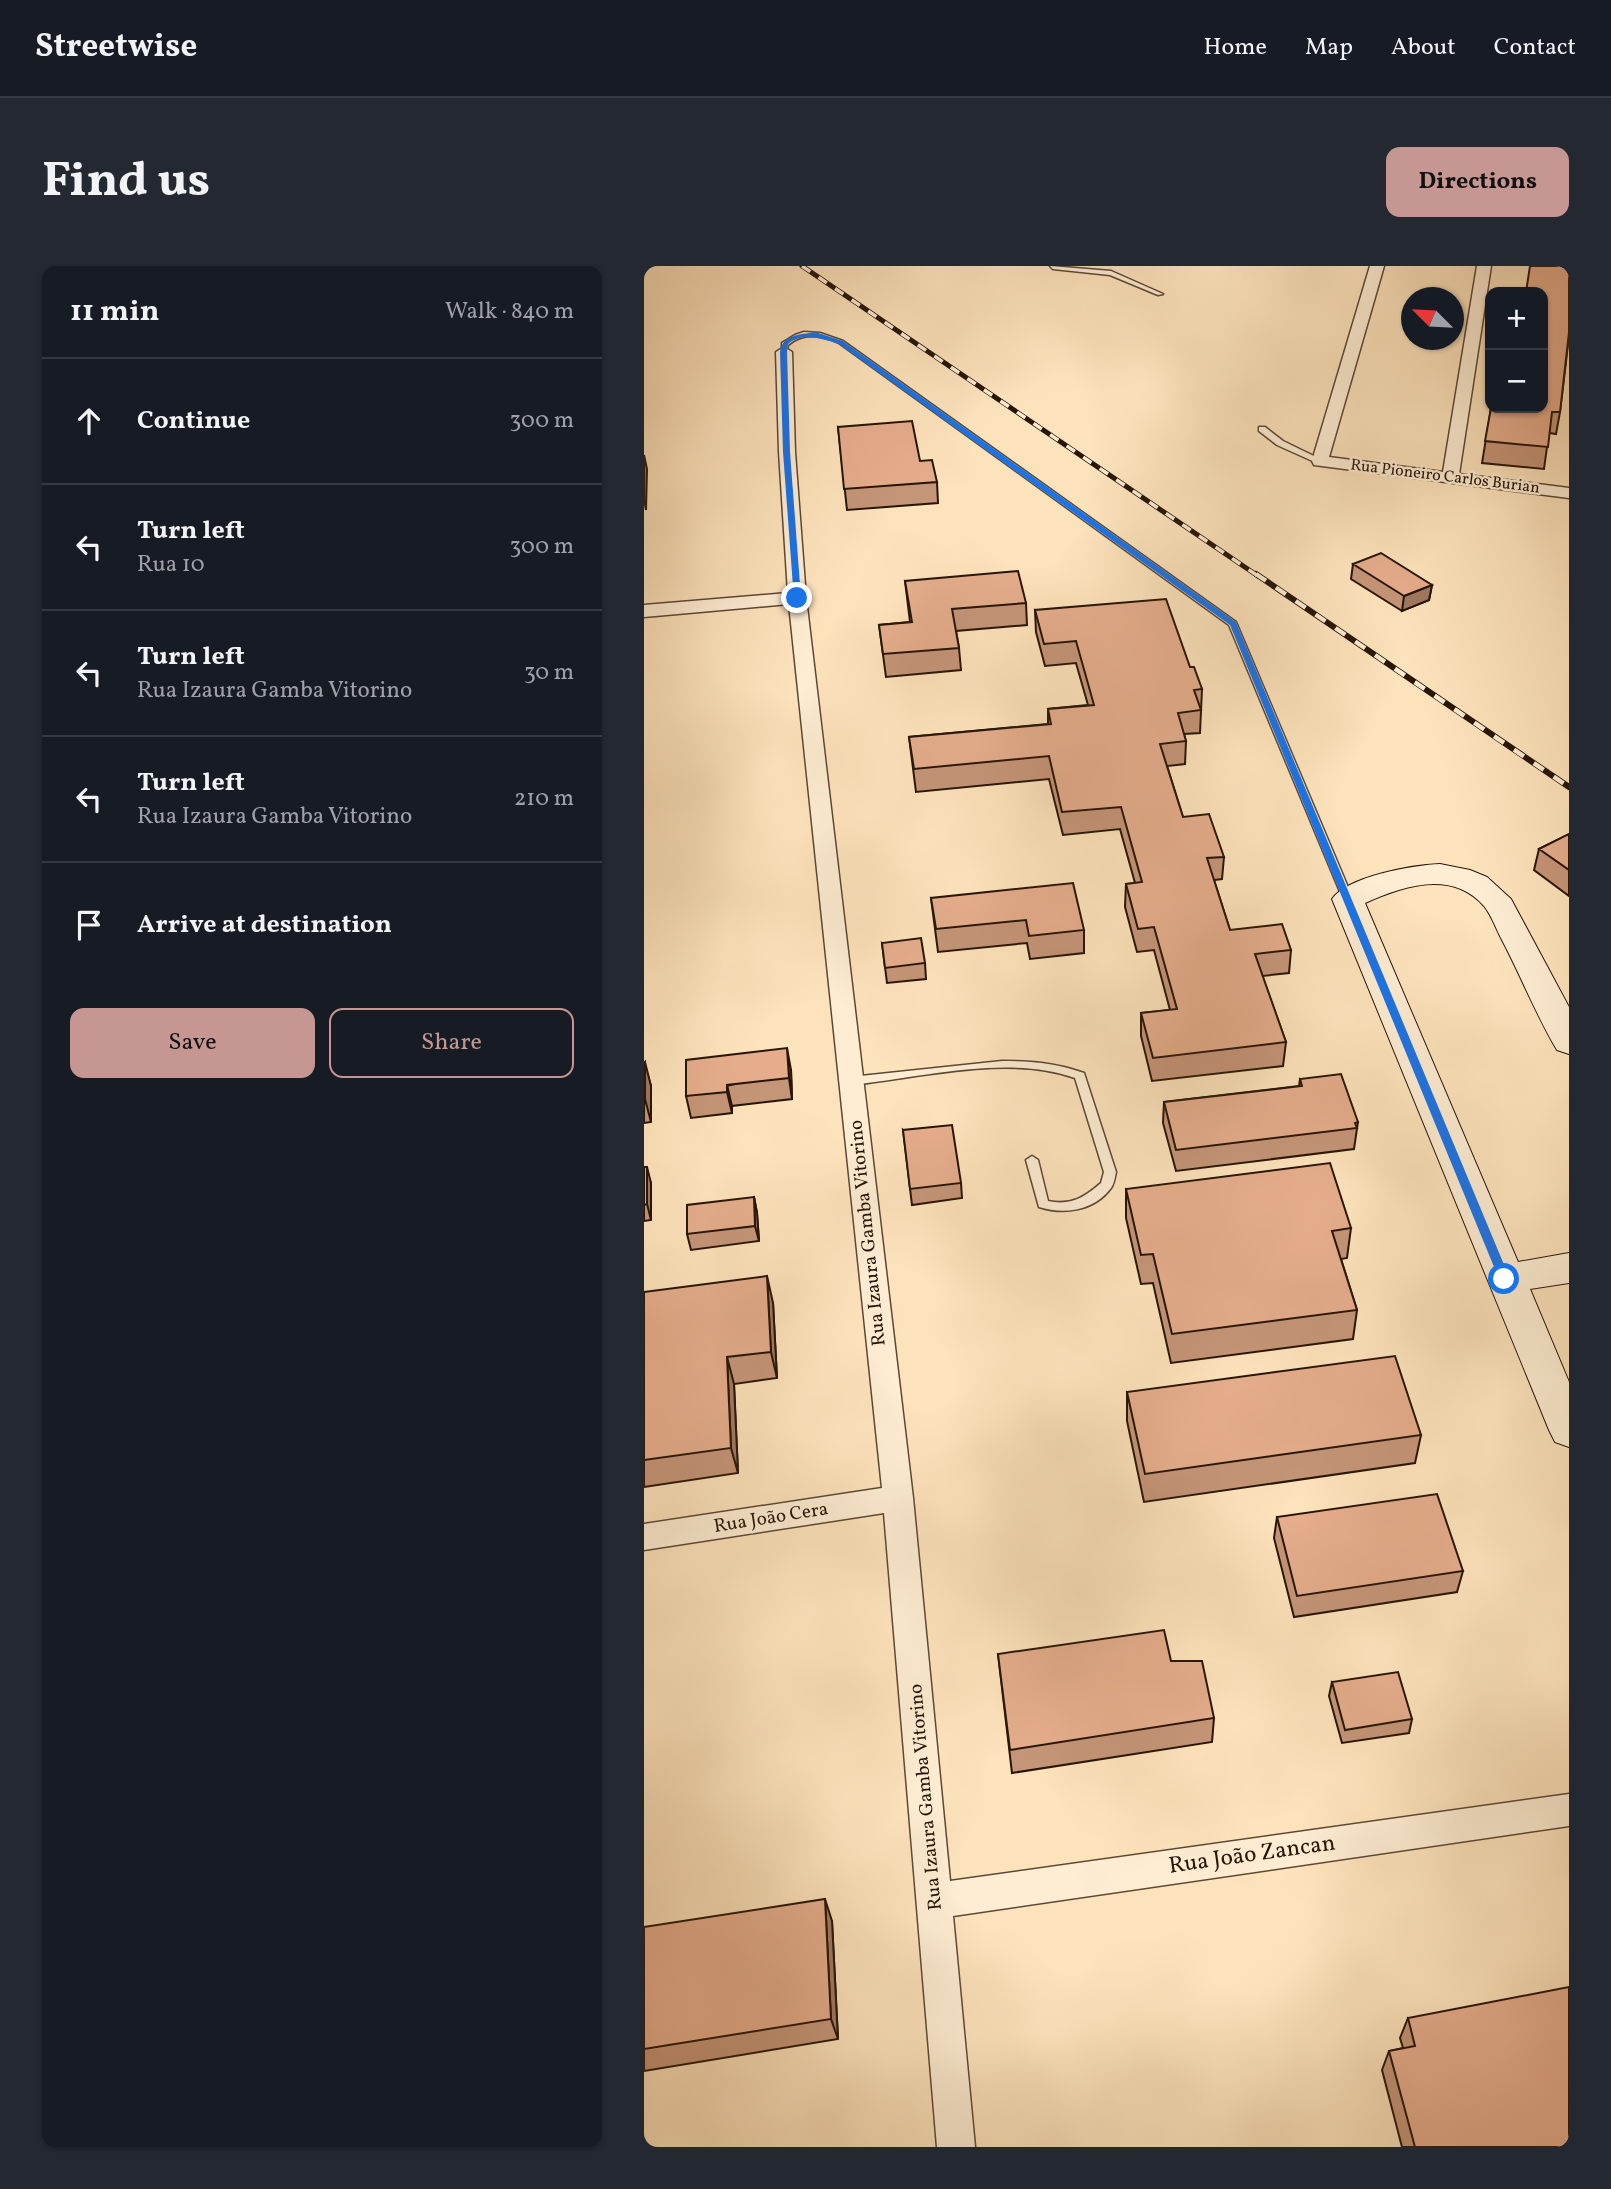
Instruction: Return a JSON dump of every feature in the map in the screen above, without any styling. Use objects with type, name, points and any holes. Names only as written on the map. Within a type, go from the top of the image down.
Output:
[{"type":"street","points":[[1320,461],[1377,266]]},
{"type":"street","points":[[1450,478],[1484,266]]},
{"type":"street","name":"Rua Izaura Gamba Vitorino","points":[[784,352],[787,452],[797,598],[898,1499],[956,2147]]},
{"type":"street","name":"Rua Pioneiro Carlos Burian","points":[[1320,461],[1569,493]]},
{"type":"street","points":[[644,611],[797,598]]},
{"type":"street","points":[[1569,1042],[1535,970],[1494,897],[1477,884],[1448,873],[1417,875],[1382,883],[1348,899],[1569,1430]]},
{"type":"street","points":[[1504,1279],[1569,1268]]},
{"type":"street","name":"Rua João Cera","points":[[644,1537],[898,1499]]},
{"type":"street","name":"Rua João Zancan","points":[[936,1901],[1569,1810]]},
{"type":"lane","points":[[1053,267],[1113,270],[1160,294]]},
{"type":"lane","name":"Rua Izaura Gamba Vitorino","points":[[784,352],[784,344],[789,339],[806,334],[825,335],[841,342],[1233,624]]},
{"type":"lane","points":[[1262,429],[1280,443],[1320,461]]},
{"type":"lane","points":[[1233,624],[1348,899]]},
{"type":"lane","points":[[851,1082],[992,1066],[1039,1064],[1066,1068],[1080,1076],[1110,1172],[1107,1185],[1079,1205],[1059,1209],[1043,1204],[1032,1160]]},
{"type":"building","points":[[1530,266],[1569,266],[1569,332],[1560,412],[1552,412],[1548,447],[1485,441],[1490,413],[1548,413],[1548,287],[1527,287]]},
{"type":"building","points":[[912,421],[920,461],[932,460],[937,482],[844,489],[838,427]]},
{"type":"building","points":[[1381,553],[1432,585],[1404,596],[1353,564]]},
{"type":"building","points":[[1018,571],[1026,603],[952,609],[959,648],[883,654],[879,625],[912,622],[905,581]]},
{"type":"building","points":[[1166,599],[1190,667],[1194,667],[1202,689],[1194,690],[1201,710],[1178,713],[1186,741],[1160,744],[1183,817],[1209,814],[1224,857],[1207,858],[1230,930],[1282,924],[1291,950],[1255,954],[1286,1042],[1153,1058],[1141,1013],[1177,1009],[1154,927],[1138,929],[1126,884],[1142,882],[1121,807],[1062,812],[1049,756],[914,769],[909,737],[1051,724],[1048,709],[1094,705],[1076,641],[1044,644],[1035,610]]},
{"type":"building","points":[[1569,834],[1569,870],[1539,849]]},
{"type":"building","points":[[1073,883],[1084,930],[1029,936],[1026,920],[936,929],[931,898]]},
{"type":"building","points":[[921,938],[925,963],[885,968],[882,943]]},
{"type":"building","points":[[787,1048],[789,1078],[727,1085],[727,1092],[686,1096],[686,1060]]},
{"type":"building","points":[[644,1063],[645,1099],[644,1099]]},
{"type":"building","points":[[1341,1074],[1358,1122],[1355,1123],[1357,1128],[1176,1150],[1164,1102],[1302,1086],[1300,1079]]},
{"type":"building","points":[[952,1125],[961,1183],[910,1189],[903,1130]]},
{"type":"building","points":[[1330,1163],[1351,1228],[1332,1231],[1357,1310],[1172,1334],[1153,1254],[1141,1255],[1126,1189]]},
{"type":"building","points":[[644,1167],[647,1167],[647,1204],[644,1205]]},
{"type":"building","points":[[754,1197],[755,1226],[687,1234],[687,1205]]},
{"type":"building","points":[[767,1276],[771,1352],[727,1357],[731,1448],[644,1460],[644,1292]]},
{"type":"building","points":[[1395,1356],[1421,1435],[1145,1474],[1127,1392]]},
{"type":"building","points":[[1437,1494],[1463,1571],[1297,1596],[1277,1517]]},
{"type":"building","points":[[1164,1630],[1171,1661],[1202,1661],[1214,1718],[1010,1750],[998,1654]]},
{"type":"building","points":[[1398,1672],[1412,1719],[1345,1730],[1332,1682]]},
{"type":"building","points":[[825,1899],[831,2019],[644,2049],[644,1927]]},
{"type":"building","points":[[1569,1987],[1569,2147],[1415,2147],[1389,2051],[1415,2046],[1408,2018]]},
{"type":"railway","points":[[802,266],[1258,576]]},
{"type":"railway","points":[[1256,574],[1569,787]]},
{"type":"route","points":[[797,598],[787,452],[784,344],[797,336],[815,334],[841,342],[1233,624],[1504,1279]]}]
